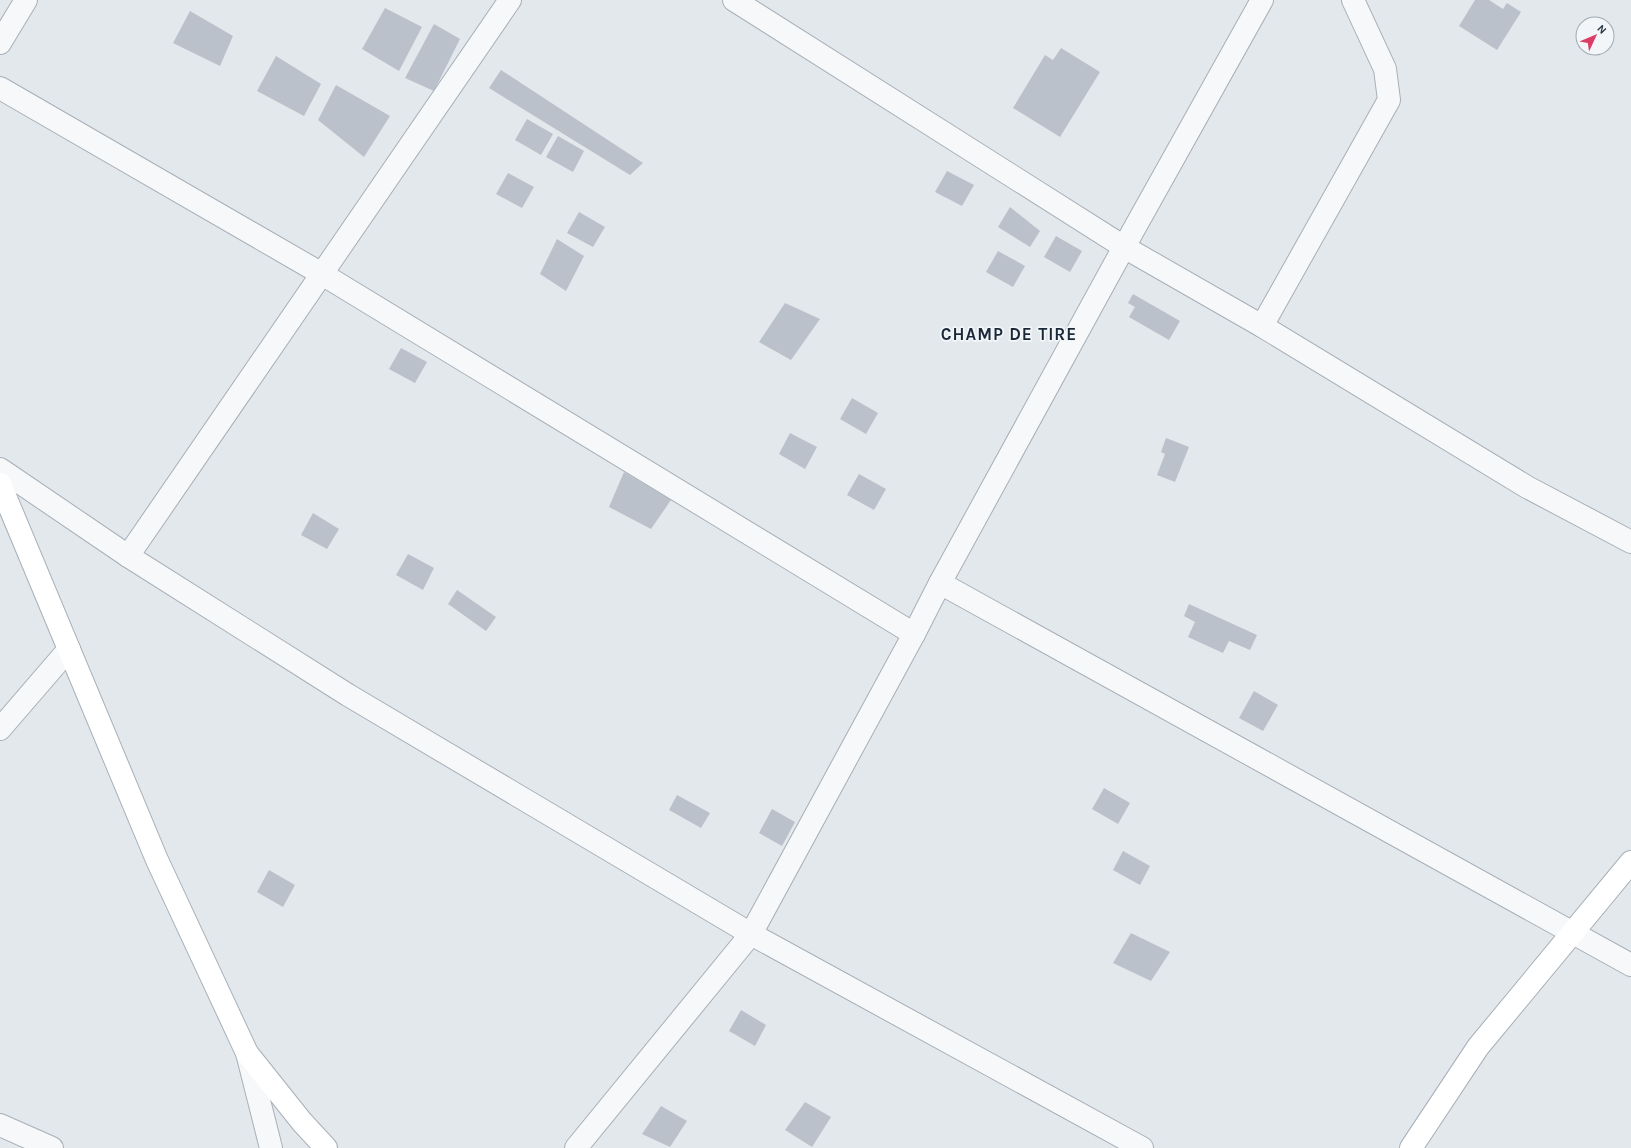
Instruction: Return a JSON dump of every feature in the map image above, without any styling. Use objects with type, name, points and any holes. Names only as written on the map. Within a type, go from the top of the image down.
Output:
[{"type":"main road","points":[[0,484],[157,860],[247,1053],[302,1122],[326,1148]]},
{"type":"main road","points":[[1411,1148],[1478,1047],[1631,862]]},
{"type":"street","points":[[0,43],[26,0]]},
{"type":"street","points":[[128,556],[510,0]]},
{"type":"street","points":[[734,0],[1124,247],[1262,326],[1527,487],[1631,542]]},
{"type":"street","points":[[576,1148],[751,934],[914,634],[940,583],[1124,247],[1262,0]]},
{"type":"street","points":[[1262,326],[1389,100],[1385,70],[1353,0]]},
{"type":"street","points":[[0,88],[322,274],[914,634]]},
{"type":"street","points":[[0,469],[128,556],[348,695],[751,934],[1142,1148]]},
{"type":"street","points":[[940,583],[1631,965]]},
{"type":"street","points":[[0,729],[69,649]]},
{"type":"street","points":[[247,1053],[271,1148]]},
{"type":"street","points":[[0,1125],[52,1148]]},
{"type":"building","points":[[1475,0],[1489,0],[1503,9],[1507,3],[1521,12],[1497,50],[1459,26]]},
{"type":"building","points":[[385,8],[422,27],[399,71],[362,49]]},
{"type":"building","points":[[190,11],[233,36],[220,66],[173,43]]},
{"type":"building","points":[[434,24],[460,39],[434,91],[405,78]]},
{"type":"building","points":[[1061,48],[1100,72],[1060,137],[1013,108],[1045,55],[1053,60]]},
{"type":"building","points":[[276,56],[321,84],[304,116],[257,91]]},
{"type":"building","points":[[501,70],[643,163],[630,175],[489,88]]},
{"type":"building","points":[[336,85],[390,116],[364,157],[318,120]]},
{"type":"building","points":[[527,119],[553,134],[541,155],[515,140]]},
{"type":"building","points":[[558,136],[584,151],[573,172],[546,157]]},
{"type":"building","points":[[947,171],[974,185],[962,206],[935,192]]},
{"type":"building","points":[[508,173],[534,187],[522,208],[496,194]]},
{"type":"building","points":[[1010,207],[1040,231],[1030,247],[998,227]]},
{"type":"building","points":[[579,212],[605,227],[593,247],[567,233]]},
{"type":"building","points":[[1056,236],[1082,251],[1070,272],[1044,257]]},
{"type":"building","points":[[557,239],[584,256],[566,291],[540,274]]},
{"type":"building","points":[[998,251],[1025,266],[1013,287],[986,272]]},
{"type":"building","points":[[1133,294],[1180,321],[1169,340],[1129,317],[1135,307],[1128,303]]},
{"type":"building","points":[[785,303],[820,319],[791,360],[759,342]]},
{"type":"building","points":[[401,348],[427,362],[415,383],[389,369]]},
{"type":"building","points":[[852,398],[878,413],[866,434],[840,419]]},
{"type":"building","points":[[790,433],[817,447],[805,469],[779,454]]},
{"type":"building","points":[[1166,438],[1189,447],[1175,482],[1157,475],[1165,454],[1161,452]]},
{"type":"building","points":[[624,472],[671,500],[651,529],[609,507]]},
{"type":"building","points":[[859,474],[886,489],[874,510],[847,495]]},
{"type":"building","points":[[313,513],[339,529],[327,549],[301,535]]},
{"type":"building","points":[[408,554],[434,568],[423,590],[396,575]]},
{"type":"building","points":[[457,590],[496,617],[486,631],[448,604]]},
{"type":"building","points":[[1189,604],[1257,635],[1250,650],[1229,641],[1223,653],[1188,637],[1195,622],[1184,616]]},
{"type":"building","points":[[1254,691],[1278,705],[1263,731],[1239,718]]},
{"type":"building","points":[[1104,788],[1130,803],[1118,824],[1092,809]]},
{"type":"building","points":[[677,795],[710,813],[701,828],[669,810]]},
{"type":"building","points":[[772,809],[795,822],[782,846],[759,833]]},
{"type":"building","points":[[1123,851],[1150,866],[1140,885],[1113,870]]},
{"type":"building","points":[[269,870],[295,885],[283,907],[257,892]]},
{"type":"building","points":[[1131,933],[1170,952],[1151,981],[1113,963]]},
{"type":"building","points":[[741,1010],[766,1025],[755,1046],[729,1031]]},
{"type":"building","points":[[805,1102],[831,1117],[812,1147],[785,1130]]},
{"type":"building","points":[[661,1106],[687,1121],[670,1147],[642,1134]]},
{"type":"district","name":"CHAMP DE TIRE","points":[[1009,334]]}]
